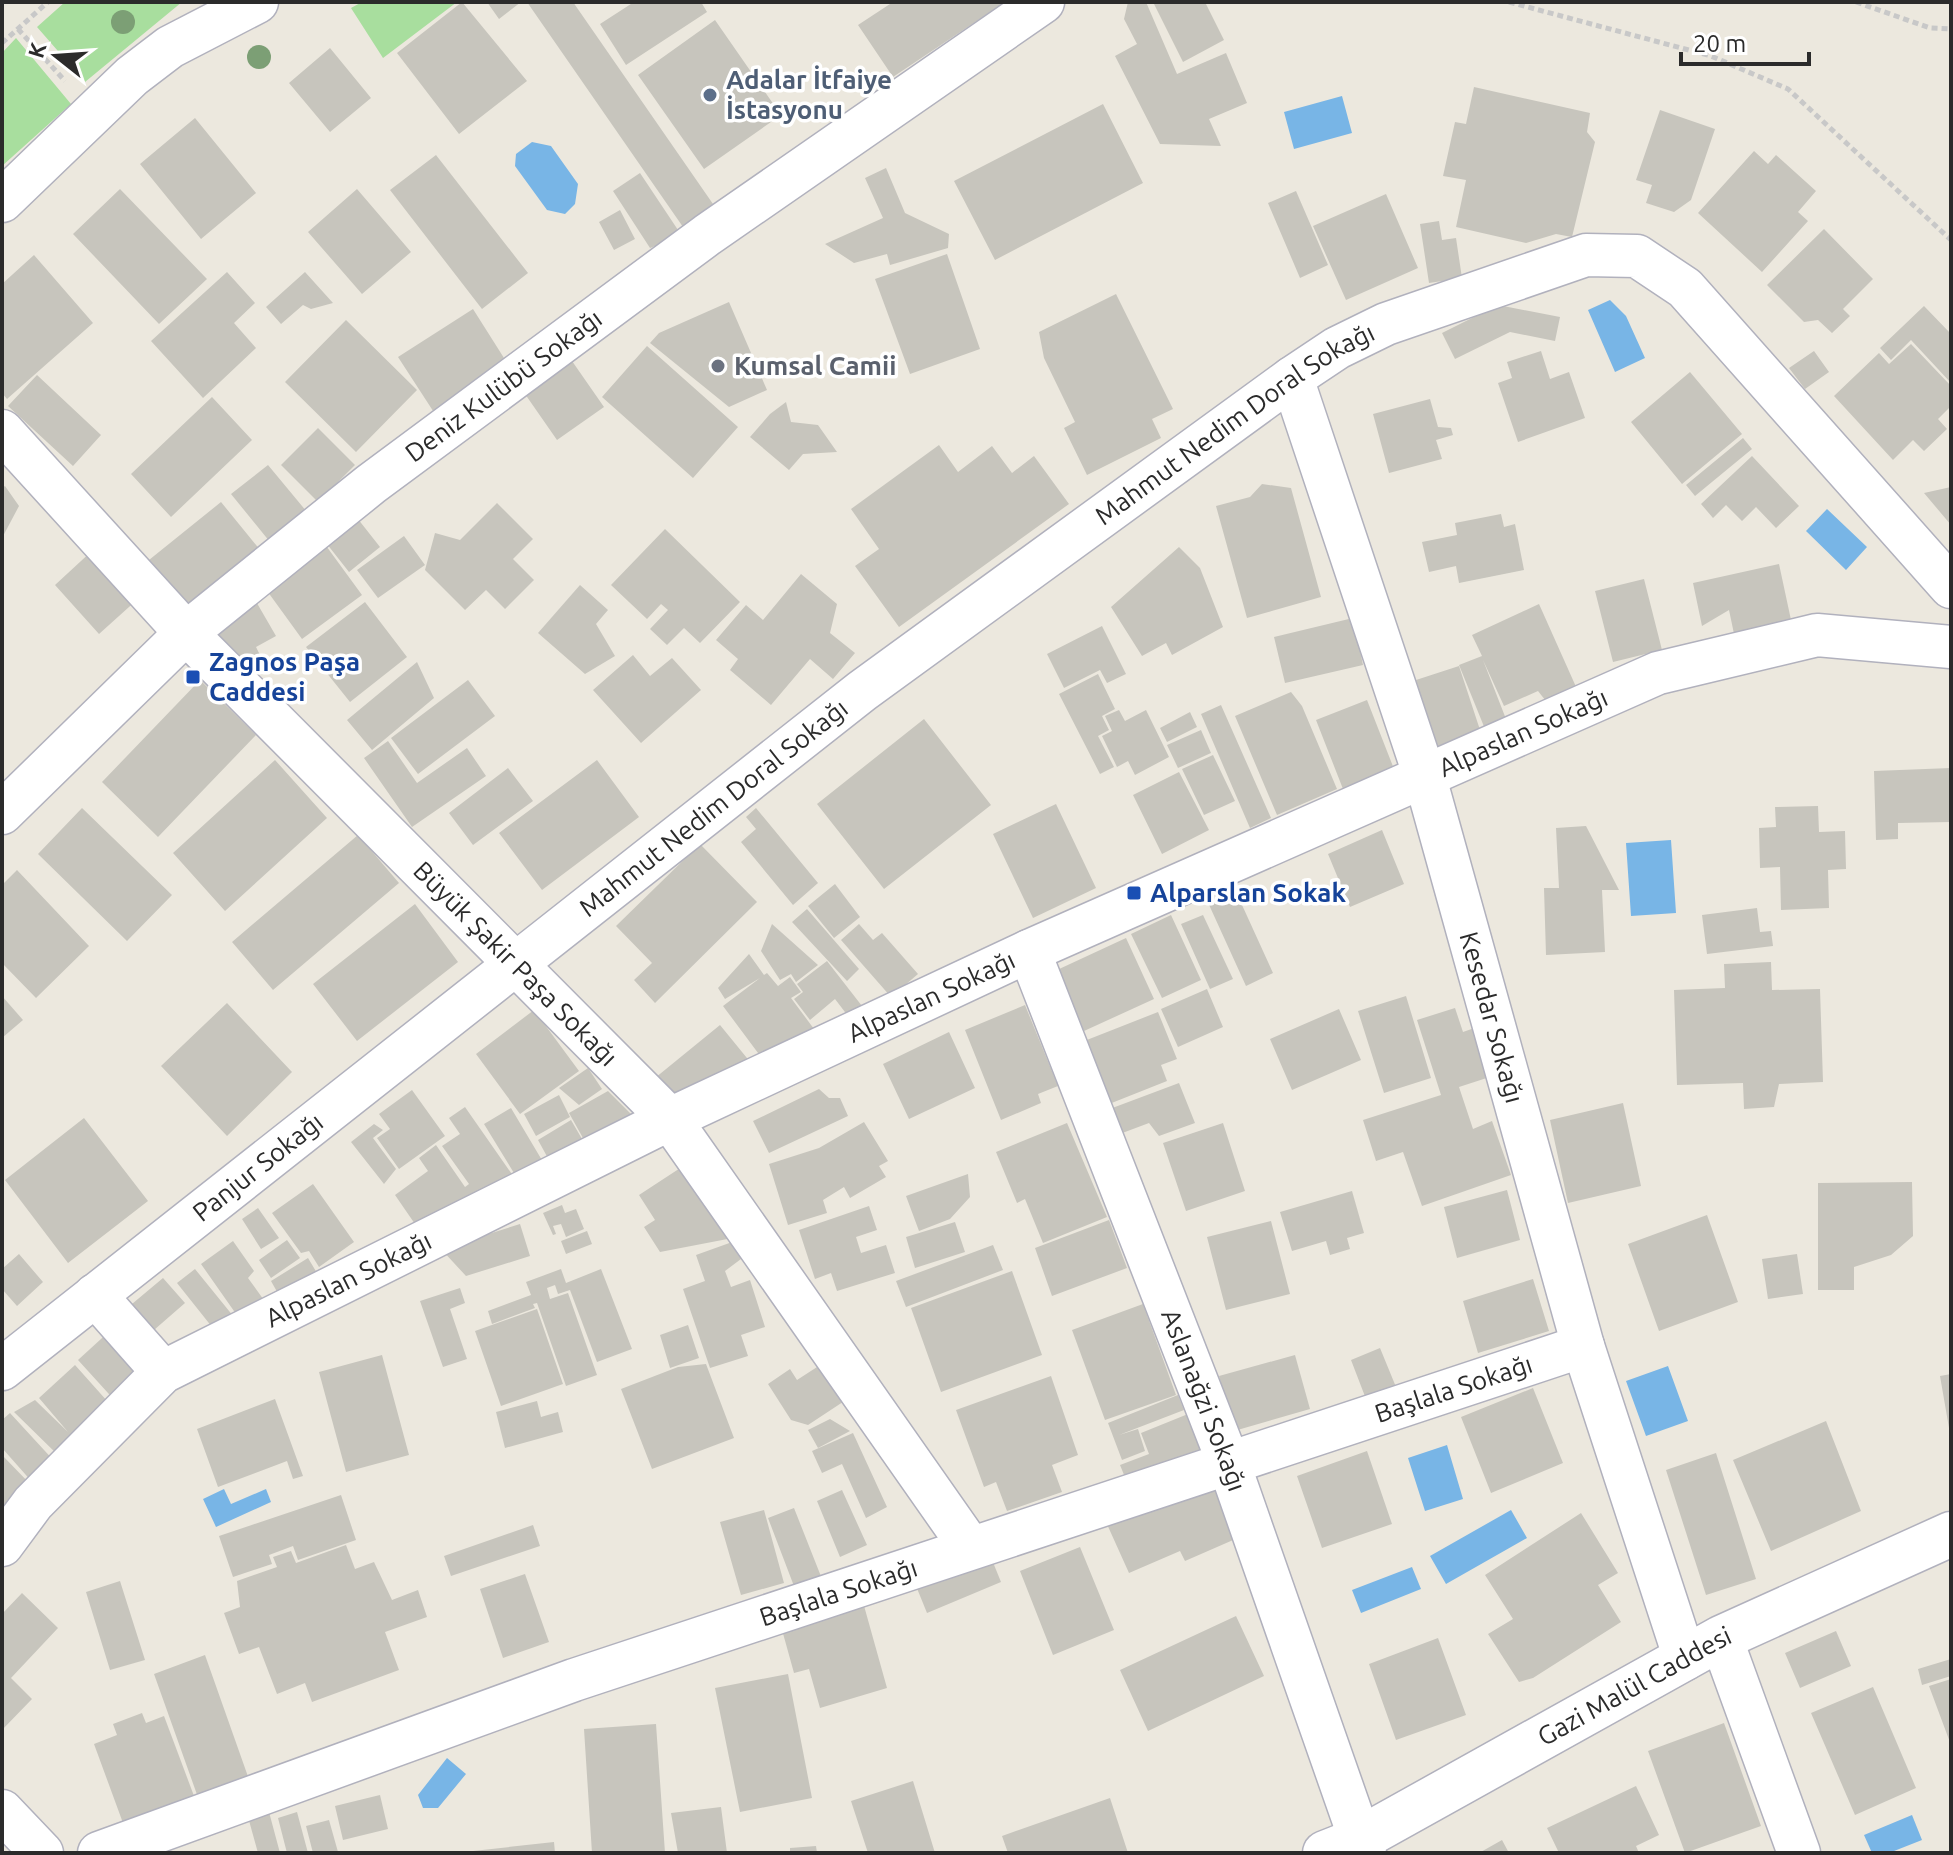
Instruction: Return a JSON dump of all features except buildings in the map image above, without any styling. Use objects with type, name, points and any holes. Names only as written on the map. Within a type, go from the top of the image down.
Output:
[{"type":"street","points":[[2,201],[132,76],[170,47],[257,2]]},
{"type":"street","name":"Deniz Kulübü Sokağı","points":[[2,813],[186,633],[371,484],[707,235],[1043,2]]},
{"type":"street","name":"Mahmut Nedim Doral Sokağı","points":[[513,965],[862,691],[1337,348],[1386,324],[1586,255],[1637,256],[1685,288],[1951,587]]},
{"type":"street","name":"Kesedar Sokağı","points":[[1292,378],[1424,774],[1583,1346],[1703,1648],[1799,1853]]},
{"type":"street","name":"Büyük Şakir Paşa Sokağı","points":[[2,431],[186,633],[513,965],[670,1119],[970,1547]]},
{"type":"street","name":"Alpaslan Sokağı","points":[[2,1545],[33,1503],[163,1372],[670,1119],[1029,951],[1658,673],[1817,635],[1951,647]]},
{"type":"street","name":"Aslanağzi Sokağı","points":[[1029,951],[1229,1464],[1349,1849]]},
{"type":"street","name":"Panjur Sokağı","points":[[2,1369],[513,965]]},
{"type":"street","points":[[95,1295],[163,1372]]},
{"type":"street","name":"Başlala Sokağı","points":[[99,1853],[574,1680],[1583,1346]]},
{"type":"street","name":"Gazi Malül Caddesi","points":[[1349,1849],[1703,1648],[1951,1534]]},
{"type":"street","points":[[2,1811],[42,1853]]},
{"type":"path","points":[[2,43],[48,2]]},
{"type":"path","points":[[1509,2],[1711,56],[1788,89],[1951,240]]},
{"type":"path","points":[[1856,2],[1930,28],[1951,29]]},
{"type":"path","points":[[18,29],[95,113]]},
{"type":"green space","points":[[65,2],[182,2],[85,82],[37,27]]},
{"type":"green space","points":[[362,2],[457,2],[383,58],[351,8]]},
{"type":"green space","points":[[16,38],[71,104],[2,166],[2,53]]},
{"type":"water","points":[[1342,96],[1352,133],[1294,149],[1284,112]]},
{"type":"water","points":[[532,142],[551,146],[578,184],[575,204],[565,214],[547,210],[515,166],[516,154]]},
{"type":"water","points":[[1610,300],[1626,316],[1645,358],[1615,372],[1588,310]]},
{"type":"water","points":[[1827,509],[1867,547],[1846,570],[1806,531]]},
{"type":"water","points":[[1671,840],[1676,913],[1631,916],[1626,843]]},
{"type":"water","points":[[1668,1366],[1688,1421],[1646,1436],[1626,1381]]},
{"type":"water","points":[[1447,1445],[1463,1499],[1425,1511],[1408,1458]]},
{"type":"water","points":[[224,1489],[231,1504],[266,1489],[271,1502],[216,1527],[203,1499]]},
{"type":"water","points":[[1511,1510],[1527,1538],[1446,1584],[1430,1556]]},
{"type":"water","points":[[1412,1567],[1421,1589],[1361,1613],[1352,1590]]},
{"type":"water","points":[[447,1758],[466,1774],[438,1808],[423,1808],[418,1795]]},
{"type":"water","points":[[1912,1815],[1922,1840],[1889,1853],[1872,1853],[1864,1835]]},
{"type":"place","name":"Adalar İtfaiye İstasyonu","points":[[710,95]]},
{"type":"place","name":"Kumsal Camii","points":[[718,366]]},
{"type":"place","name":"Zagnos Paşa Caddesi","points":[[193,677]]},
{"type":"place","name":"Alparslan Sokak","points":[[1134,893]]}]
